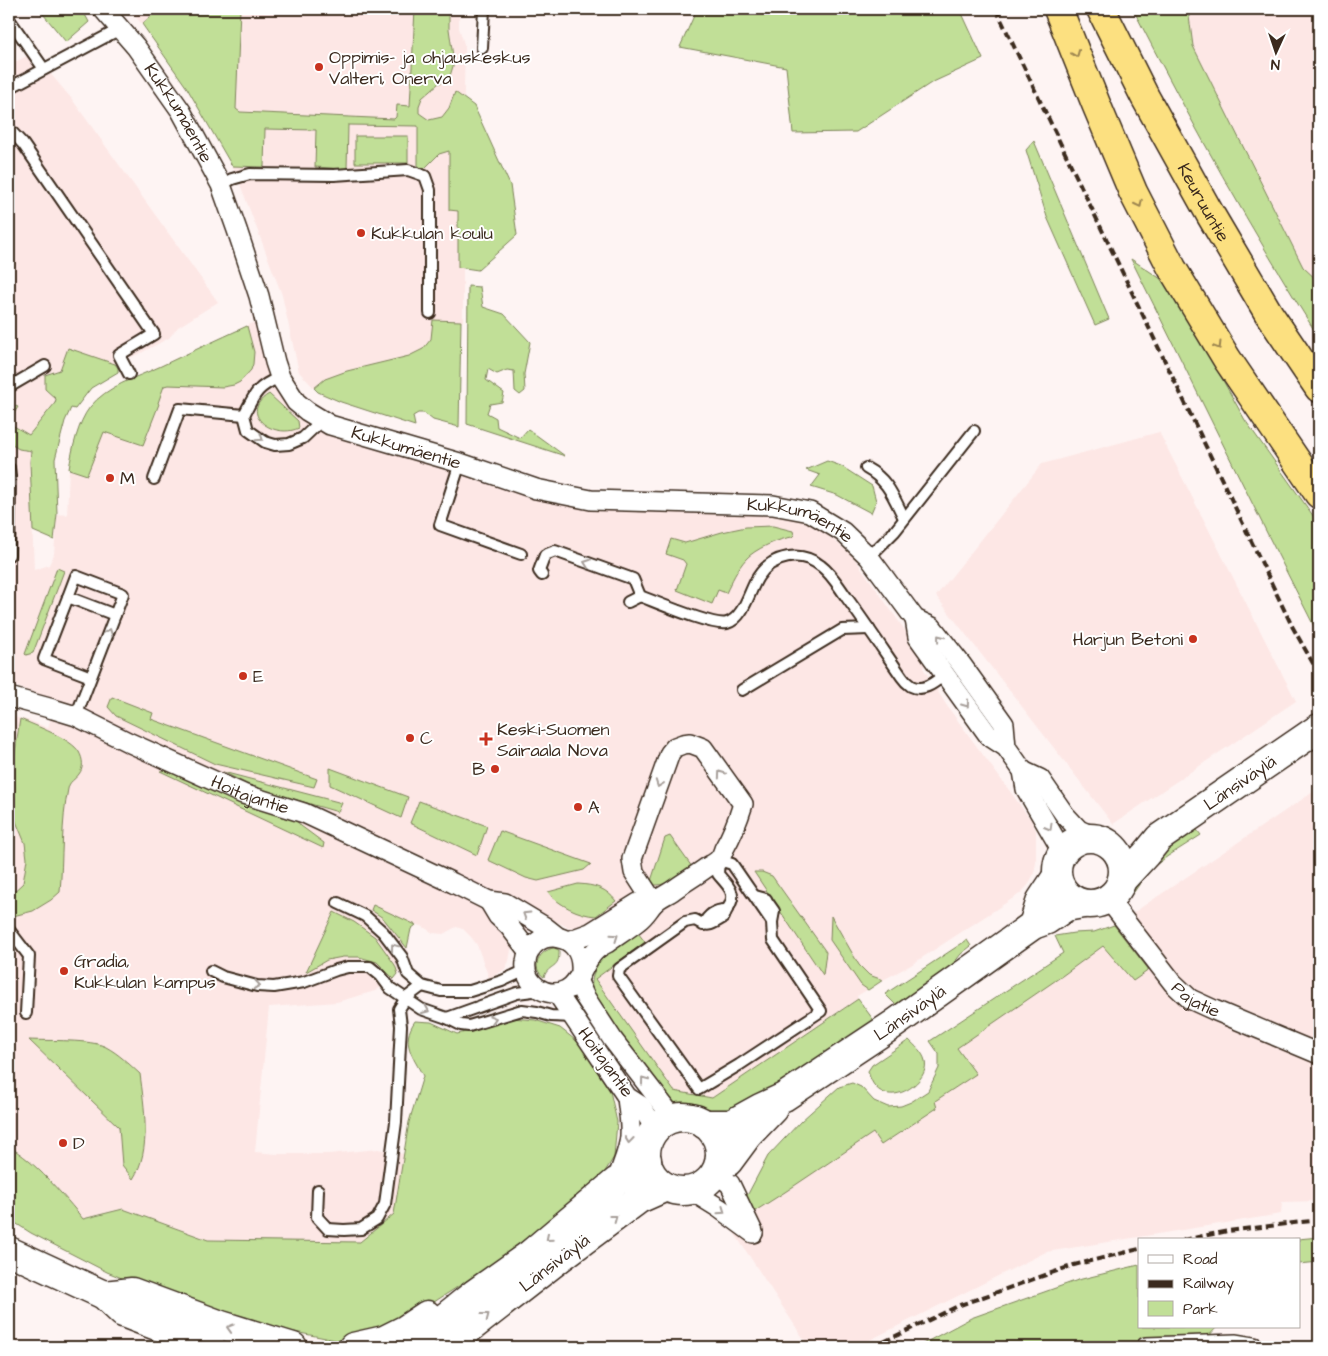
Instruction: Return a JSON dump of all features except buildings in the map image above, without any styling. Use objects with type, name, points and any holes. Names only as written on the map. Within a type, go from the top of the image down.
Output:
[{"type":"highway","points":[[1058,9],[1133,192],[1172,268],[1227,359],[1319,494]]},
{"type":"highway","name":"Keuruuntie","points":[[1101,9],[1144,98],[1205,206],[1269,314],[1319,388]]},
{"type":"main road","name":"Länsiväylä","points":[[704,1124],[731,1124],[784,1097],[894,1024],[1033,925],[1048,920],[1066,907],[1104,894],[1146,854],[1159,838],[1314,732]]},
{"type":"main road","points":[[1033,925],[1041,900],[1059,864],[1071,843],[1082,838],[1104,842],[1119,856],[1123,867],[1104,894],[1070,899],[1062,890],[1059,864]]},
{"type":"main road","name":"Länsiväylä","points":[[1104,842],[1159,838]]},
{"type":"main road","name":"Länsiväylä","points":[[717,1168],[728,1162],[748,1135],[784,1097]]},
{"type":"main road","points":[[690,1118],[704,1124],[715,1134],[720,1157],[711,1179],[704,1184],[678,1189],[653,1175],[647,1160],[648,1143],[665,1124],[690,1118]]},
{"type":"main road","name":"Länsiväylä","points":[[410,1347],[474,1294],[529,1255],[617,1181],[631,1175],[647,1160]]},
{"type":"main road","name":"Länsiväylä","points":[[448,1347],[560,1258],[639,1199],[678,1189]]},
{"type":"main road","points":[[9,1251],[104,1295],[123,1313],[211,1347]]},
{"type":"main road","points":[[104,1295],[132,1292],[221,1325],[293,1347]]},
{"type":"main road","points":[[353,1347],[384,1340],[406,1329],[437,1309],[474,1294]]},
{"type":"street","name":"Kukkumäentie","points":[[103,9],[136,47],[181,111],[220,185],[259,296],[280,377],[296,402],[330,425],[460,463],[536,489],[591,500],[773,505],[810,512],[843,532],[869,557],[915,619],[918,637],[989,736],[1006,747],[1023,771],[1026,789],[1054,836],[1059,864]]},
{"type":"street","name":"Kukkumäentie","points":[[915,619],[932,627],[1004,724],[1006,747]]},
{"type":"street","name":"Hoitajantie","points":[[9,697],[76,716],[243,794],[304,813],[489,901],[505,903],[564,939]]},
{"type":"street","points":[[654,902],[634,872],[632,859],[670,753],[676,747],[690,743],[703,748],[743,804],[732,835],[719,860],[654,902],[646,915],[594,951],[572,986],[565,991],[549,992],[534,986],[529,978],[527,961],[534,944],[542,939],[551,937],[564,939],[590,933],[638,902],[654,902]]},
{"type":"street","name":"Kukkumäentie","points":[[1023,771],[1040,779],[1065,816],[1079,830],[1104,842]]},
{"type":"street","name":"Pajatie","points":[[1104,894],[1172,983],[1190,999],[1319,1054]]},
{"type":"street","name":"Hoitajantie","points":[[489,901],[498,916],[509,926],[527,961]]},
{"type":"street","points":[[564,939],[575,946],[579,954],[582,963],[579,976]]},
{"type":"street","name":"Hoitajantie","points":[[579,976],[585,998],[665,1124]]},
{"type":"street","name":"Hoitajantie","points":[[549,992],[574,1017],[628,1097],[665,1124]]},
{"type":"street","points":[[617,1181],[630,1136],[628,1097]]},
{"type":"street","points":[[678,1189],[719,1208],[753,1233],[730,1184],[717,1168]]},
{"type":"street","points":[[1146,1347],[1236,1344],[1254,1347]]},
{"type":"lane","points":[[482,48],[484,9]]},
{"type":"lane","points":[[9,19],[44,69]]},
{"type":"lane","points":[[9,88],[120,29]]},
{"type":"lane","points":[[9,129],[23,144],[154,334],[120,354],[129,374]]},
{"type":"lane","points":[[220,185],[232,179],[250,174],[334,176],[408,170],[425,176],[430,190],[430,313]]},
{"type":"lane","points":[[9,387],[45,366]]},
{"type":"lane","points":[[280,377],[265,384],[254,395],[244,415],[248,430],[265,442],[275,445],[289,444],[302,438],[322,420]]},
{"type":"lane","points":[[154,479],[180,408],[244,415]]},
{"type":"lane","points":[[869,557],[895,531],[974,431]]},
{"type":"lane","points":[[460,463],[440,525],[522,554]]},
{"type":"lane","points":[[9,468],[9,555]]},
{"type":"lane","points":[[866,468],[878,475],[890,490],[904,518]]},
{"type":"lane","points":[[542,575],[539,570],[545,555],[555,551],[633,579],[640,596],[711,623],[726,624],[739,615],[757,578],[769,564],[778,559],[789,557],[811,559],[829,573],[902,677],[911,686],[920,688],[931,686],[961,664]]},
{"type":"lane","points":[[76,716],[123,594],[76,576],[44,660],[91,677]]},
{"type":"lane","points":[[628,602],[640,596]]},
{"type":"lane","points":[[68,597],[115,615]]},
{"type":"lane","points":[[742,690],[842,630],[869,629]]},
{"type":"lane","points":[[719,860],[732,864],[755,896],[772,922],[773,940],[821,1011],[699,1089],[618,976],[619,970],[685,922],[695,920],[703,925],[707,917],[718,910],[725,910],[731,904],[733,895],[730,888],[718,874],[719,860]]},
{"type":"lane","points":[[338,903],[365,916],[383,932],[402,957],[408,974],[422,986],[441,991],[470,991],[502,981],[527,961]]},
{"type":"lane","points":[[9,930],[29,956],[26,1013]]},
{"type":"lane","points":[[210,971],[223,977],[258,986],[274,987],[304,982],[348,966],[370,967],[381,976],[390,988],[421,1009],[461,1025],[469,1026],[522,1010],[551,1016],[574,1017]]},
{"type":"lane","points":[[318,1190],[317,1217],[328,1229],[361,1229],[377,1219],[385,1204],[396,1122],[401,1026],[399,1009],[406,998],[422,986]]},
{"type":"lane","points":[[447,1018],[517,993],[549,992]]},
{"type":"shaded area","points":[[128,9],[459,9],[459,28],[465,47],[463,321],[461,321],[460,363],[318,392],[299,372],[282,295],[235,171],[187,88],[142,24]]},
{"type":"shaded area","points":[[1188,9],[1319,9],[1319,282],[1303,267],[1193,46]]},
{"type":"shaded area","name":"Keski-Suomen Sairaala Nova","points":[[33,53],[71,98],[218,302],[178,327],[169,338],[115,364],[68,349],[55,403],[29,436],[34,570],[49,565],[54,554],[57,514],[67,515],[72,449],[89,408],[104,393],[129,380],[255,322],[266,361],[280,395],[311,425],[548,502],[570,506],[774,514],[803,521],[824,532],[853,556],[925,659],[926,664],[923,668],[947,706],[1031,820],[1036,830],[1036,863],[1029,884],[1021,893],[911,965],[857,996],[858,999],[712,1098],[683,1111],[591,985],[598,962],[594,951],[577,928],[568,927],[546,917],[519,940],[511,950],[505,969],[489,978],[477,945],[463,929],[456,927],[443,934],[433,933],[422,926],[416,925],[411,929],[407,948],[410,960],[394,979],[375,991],[337,1002],[269,1007],[255,1152],[328,1154],[378,1149],[404,1154],[394,1214],[360,1242],[208,1240],[123,1209],[83,1219],[9,1215],[9,716],[31,721],[48,728],[56,700],[9,686],[9,65]]},
{"type":"shaded area","name":"Harjun Betoni","points":[[1159,432],[1296,701],[1113,824],[936,596],[1042,464]]},
{"type":"shaded area","points":[[1319,788],[1319,1201],[1282,1202],[1281,1214],[1046,1252],[856,1347],[809,1347],[725,1219],[928,1091],[950,1047],[1087,942]]},
{"type":"green space","points":[[39,9],[82,9],[89,22],[66,42]]},
{"type":"green space","points":[[159,9],[240,9],[236,109],[240,112],[394,119],[396,117],[397,105],[410,106],[415,9],[449,9],[449,29],[454,63],[450,76],[445,82],[439,83],[422,98],[419,113],[429,120],[442,117],[449,108],[455,92],[474,106],[510,185],[517,235],[478,270],[458,267],[458,211],[449,210],[449,151],[439,154],[423,170],[418,169],[418,126],[348,125],[347,169],[315,167],[316,130],[265,129],[264,167],[232,166],[187,88],[142,24]]},
{"type":"green space","points":[[697,9],[960,9],[983,59],[931,83],[856,132],[793,133],[786,67],[680,47]]},
{"type":"green space","points":[[1133,9],[1188,9],[1193,46],[1303,267],[1319,282],[1319,338],[1222,175]]},
{"type":"green space","points":[[355,136],[408,136],[408,163],[355,163]]},
{"type":"green space","points":[[1034,141],[1109,319],[1095,325],[1047,217],[1026,150]]},
{"type":"green space","points":[[1131,259],[1170,285],[1245,420],[1319,524],[1319,636],[1271,541]]},
{"type":"green space","points":[[468,286],[480,287],[483,307],[504,314],[530,342],[524,374],[525,391],[520,395],[515,391],[514,371],[507,370],[497,374],[488,369],[486,380],[504,393],[502,402],[490,404],[487,413],[496,418],[497,427],[520,438],[528,429],[565,456],[467,424]]},
{"type":"green space","points":[[433,320],[461,321],[459,427],[433,420],[424,413],[418,413],[413,416],[415,426],[341,402],[318,392],[314,388],[325,379],[347,371],[409,356],[423,349],[431,339]]},
{"type":"green space","points":[[247,326],[254,352],[253,364],[251,370],[240,382],[223,387],[164,386],[143,445],[104,432],[87,475],[69,469],[82,420],[90,407],[105,393],[122,383]]},
{"type":"green space","points":[[68,348],[115,364],[118,372],[91,388],[75,409],[71,408],[65,421],[55,459],[57,514],[54,540],[33,531],[31,451],[19,449],[11,441],[8,429],[9,403],[18,407],[11,418],[14,421],[12,425],[29,435],[55,403],[56,399],[45,389],[45,375],[60,370]]},
{"type":"green space","points":[[269,394],[298,421],[299,428],[289,431],[279,430],[270,428],[262,423],[257,409],[260,401]]},
{"type":"green space","points":[[827,461],[841,466],[872,486],[876,501],[871,513],[837,495],[811,487],[820,475],[806,470]]},
{"type":"green space","points":[[773,526],[793,531],[794,535],[767,545],[750,555],[740,567],[726,593],[718,590],[712,604],[677,590],[686,564],[683,560],[666,554],[671,539],[685,543],[746,527]]},
{"type":"green space","points":[[57,568],[64,571],[33,653],[26,655],[25,654]]},
{"type":"green space","points":[[112,697],[153,713],[151,719],[317,779],[314,787],[215,764],[116,716],[108,707]]},
{"type":"green space","points":[[20,719],[69,742],[79,752],[82,766],[81,772],[68,789],[63,827],[60,892],[33,911],[9,917],[9,896],[23,883],[27,859],[25,843],[15,819],[12,794],[13,765]]},
{"type":"green space","points":[[330,768],[408,797],[401,818],[330,785]]},
{"type":"green space","points":[[168,770],[294,818],[301,826],[324,843],[323,848],[160,771]]},
{"type":"green space","points":[[223,772],[342,803],[338,812],[255,788]]},
{"type":"green space","points":[[419,801],[487,826],[477,855],[410,823]]},
{"type":"green space","points":[[1197,830],[1201,835],[1149,870],[1134,892],[1130,894],[1130,889],[1163,852]]},
{"type":"green space","points":[[500,831],[591,864],[584,870],[538,881],[526,878],[488,860]]},
{"type":"green space","points":[[670,836],[692,867],[666,883],[661,885],[650,884],[665,838]]},
{"type":"green space","points":[[754,872],[762,872],[772,876],[826,952],[823,975]]},
{"type":"green space","points":[[578,884],[600,888],[616,901],[596,916],[576,911],[563,905],[548,892]]},
{"type":"green space","points":[[373,905],[416,925],[411,929],[407,948],[383,918],[371,910]]},
{"type":"green space","points":[[334,912],[354,922],[375,937],[395,965],[398,974],[394,979],[377,962],[359,957],[327,960],[306,972]]},
{"type":"green space","points":[[831,916],[859,965],[869,975],[883,980],[868,990],[861,985],[830,940]]},
{"type":"green space","points":[[1114,925],[1149,970],[1133,981],[1103,946],[957,1048],[976,1074],[935,1101],[937,1108],[881,1145],[873,1133],[752,1213],[744,1198],[768,1156],[801,1121],[839,1087],[852,1083],[861,1087],[874,1101],[888,1107],[901,1106],[911,1102],[928,1091],[939,1068],[939,1054],[930,1041],[1063,953],[1055,936],[1094,932]]},
{"type":"green space","points":[[635,929],[645,942],[595,979],[674,1091],[712,1098],[858,999],[875,1022],[780,1086],[721,1115],[701,1115],[683,1111],[673,1107],[592,997],[592,984],[597,965],[609,950]]},
{"type":"green space","points":[[967,940],[971,946],[953,964],[930,984],[897,1006],[885,994]]},
{"type":"green space","points":[[554,948],[559,950],[558,961],[544,977],[538,969],[538,960],[544,952]]},
{"type":"green space","points":[[512,1018],[535,1020],[560,1028],[579,1043],[610,1091],[617,1122],[614,1157],[598,1183],[487,1268],[420,1311],[371,1335],[341,1341],[269,1327],[242,1327],[107,1272],[31,1233],[9,1219],[9,1147],[28,1160],[83,1219],[123,1209],[208,1240],[360,1242],[394,1214],[409,1122],[423,1076],[412,1056],[408,1043],[415,1021],[431,1022],[457,1034]]},
{"type":"green space","points":[[29,1040],[99,1044],[124,1059],[140,1074],[145,1114],[145,1141],[143,1155],[133,1179],[122,1165],[119,1127]]},
{"type":"green space","points":[[909,1040],[922,1055],[925,1061],[925,1070],[913,1086],[903,1092],[892,1094],[882,1092],[874,1085],[868,1071],[872,1065]]},
{"type":"green space","points":[[1319,1237],[1319,1262],[1300,1264],[1300,1239]]},
{"type":"green space","points":[[1138,1265],[1138,1328],[1216,1328],[1206,1339],[1151,1340],[1106,1347],[917,1347],[971,1318],[1078,1280]]},
{"type":"railway","points":[[996,9],[1292,626],[1319,674]]},
{"type":"railway","points":[[1193,1238],[1228,1231],[1319,1220]]},
{"type":"railway","points":[[873,1347],[960,1305],[1074,1265],[1138,1249]]},
{"type":"place","name":"Oppimis- ja ohjauskeskus Valteri, Onerva","points":[[319,67]]},
{"type":"place","name":"Kukkulan koulu","points":[[361,233]]},
{"type":"place","name":"M","points":[[110,478]]},
{"type":"place","name":"Harjun Betoni","points":[[1193,639]]},
{"type":"place","name":"E","points":[[243,676]]},
{"type":"place","name":"C","points":[[410,738]]},
{"type":"place","name":"Keski-Suomen Sairaala Nova","points":[[486,739]]},
{"type":"place","name":"B","points":[[495,769]]},
{"type":"place","name":"A","points":[[578,807]]},
{"type":"place","name":"Gradia, Kukkulan kampus","points":[[64,971]]},
{"type":"place","name":"D","points":[[63,1143]]}]
